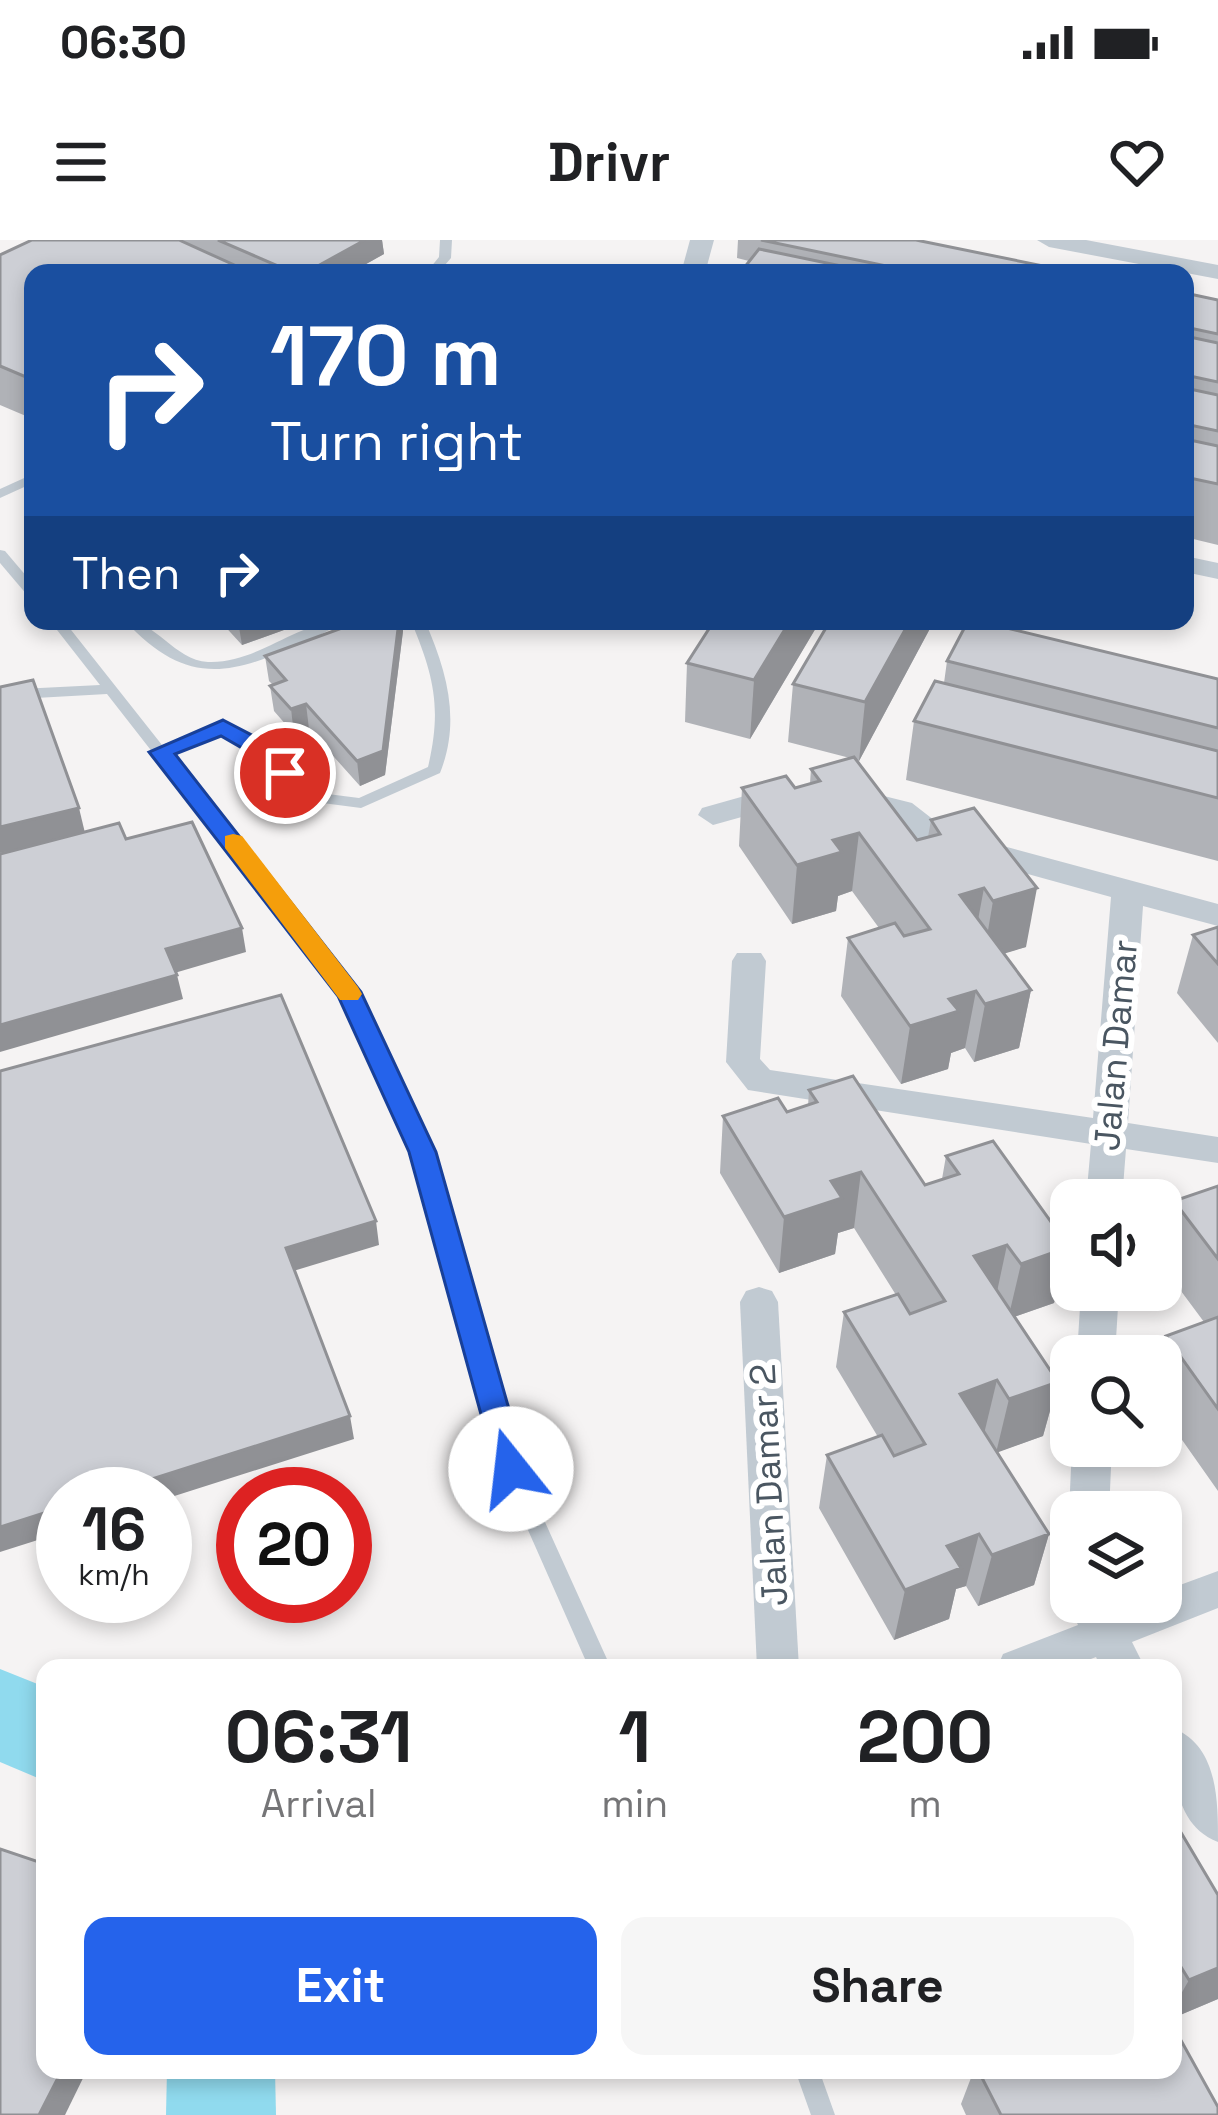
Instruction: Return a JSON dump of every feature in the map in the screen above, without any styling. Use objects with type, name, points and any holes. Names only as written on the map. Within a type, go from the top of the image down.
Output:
[{"type":"street","points":[[1049,240],[1176,264]]},
{"type":"street","points":[[713,815],[819,790],[901,810],[937,839],[1218,915]]},
{"type":"street","name":"Jalan Damar","points":[[1105,1179],[1128,890]]},
{"type":"street","points":[[749,961],[742,1063],[760,1081],[1218,1150]]},
{"type":"street","name":"Jalan Damar 2","points":[[759,1302],[778,1659]]},
{"type":"street","points":[[1042,1659],[1218,1589]]},
{"type":"street","points":[[1182,1763],[1218,1821]]},
{"type":"lane","points":[[0,554],[24,582]]},
{"type":"lane","points":[[63,630],[349,992],[422,1152],[511,1469],[596,1659]]},
{"type":"lane","points":[[143,630],[170,652],[200,666],[233,663],[315,630]]},
{"type":"lane","points":[[160,752],[223,727],[262,750],[307,796],[361,803],[435,770],[448,719],[440,670],[422,630]]},
{"type":"lane","points":[[0,695],[112,689]]},
{"type":"lane","points":[[810,2079],[824,2115]]},
{"type":"building","points":[[32,240],[179,240],[232,264],[24,264],[24,376],[0,366],[0,255]]},
{"type":"building","points":[[218,240],[365,240],[321,264],[273,264]]},
{"type":"building","points":[[761,240],[916,240],[1034,264],[877,264]]},
{"type":"building","points":[[759,249],[832,264],[747,264]]},
{"type":"building","points":[[1194,295],[1218,300],[1218,334],[1194,329]]},
{"type":"building","points":[[1194,338],[1218,343],[1218,382],[1194,377]]},
{"type":"building","points":[[1194,390],[1218,395],[1218,431],[1194,426]]},
{"type":"building","points":[[1194,441],[1218,446],[1218,484],[1194,479]]},
{"type":"building","points":[[336,630],[398,630],[383,751],[357,761],[306,704],[291,709],[270,686],[286,680],[265,656]]},
{"type":"building","points":[[708,630],[785,630],[754,680],[687,663]]},
{"type":"building","points":[[825,630],[905,630],[865,702],[793,684]]},
{"type":"building","points":[[963,630],[1015,630],[1218,679],[1218,728],[947,661]]},
{"type":"building","points":[[33,680],[79,808],[0,827],[0,687]]},
{"type":"building","points":[[935,681],[1218,751],[1218,798],[914,721]]},
{"type":"building","points":[[854,757],[917,840],[940,834],[931,820],[974,808],[1037,888],[993,901],[984,888],[960,895],[1031,990],[985,1004],[976,991],[949,999],[959,1011],[910,1026],[848,938],[895,923],[904,936],[930,929],[859,833],[833,840],[842,852],[797,865],[742,788],[786,776],[795,788],[820,781],[811,769]]},
{"type":"building","points":[[192,822],[242,928],[166,949],[177,975],[0,1025],[0,854],[119,823],[126,839]]},
{"type":"building","points":[[1218,927],[1218,964],[1193,935]]},
{"type":"building","points":[[281,995],[376,1221],[286,1248],[350,1416],[190,1467],[36,1467],[36,1516],[0,1527],[0,1071]]},
{"type":"building","points":[[853,1076],[925,1185],[959,1174],[946,1156],[993,1141],[1050,1220],[1050,1254],[1021,1264],[1007,1245],[974,1256],[1050,1370],[1050,1385],[1009,1399],[997,1380],[960,1394],[1049,1534],[992,1555],[979,1534],[947,1546],[961,1568],[905,1590],[827,1455],[882,1435],[894,1456],[925,1444],[844,1312],[898,1294],[910,1314],[945,1301],[861,1172],[831,1181],[842,1198],[784,1217],[723,1116],[778,1098],[787,1112],[817,1102],[809,1090]]},
{"type":"building","points":[[1218,1186],[1218,1259],[1182,1212],[1182,1198]]},
{"type":"building","points":[[1218,1317],[1218,1409],[1182,1358],[1182,1335],[1169,1335]]},
{"type":"building","points":[[1182,1834],[1218,1895],[1218,1968],[1189,1980],[1182,1969]]},
{"type":"building","points":[[0,1849],[36,1861],[36,2079],[57,2079],[39,2115],[0,2115]]},
{"type":"building","points":[[1182,2042],[1218,2107],[1218,2115],[1001,2115],[983,2079],[1182,2079]]},
{"type":"waterway","points":[[0,1714],[36,1731]]},
{"type":"waterway","points":[[221,2079],[221,2115]]},
{"type":"slow traffic","points":[[233,842],[349,994]]},
{"type":"route","points":[[285,773],[262,750],[223,727],[160,752],[349,992],[422,1152],[511,1469]]}]
